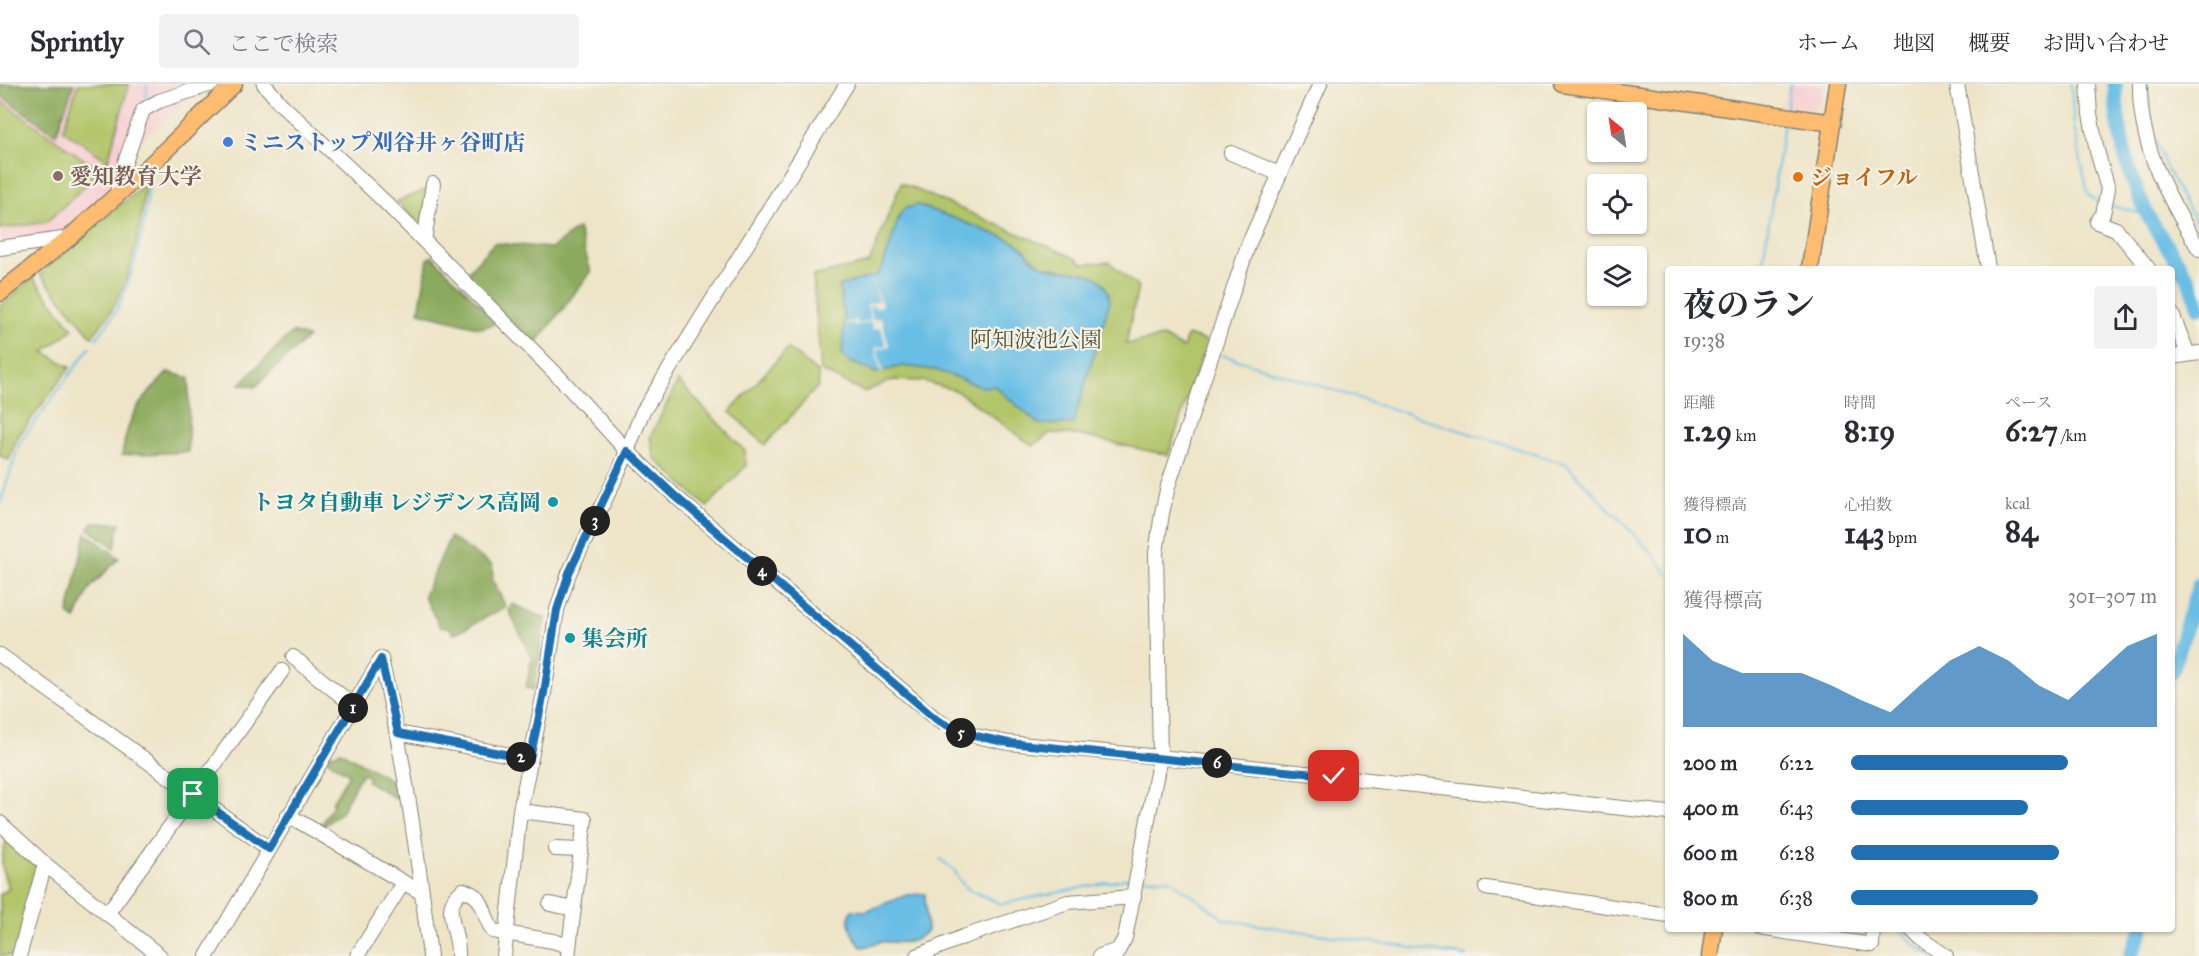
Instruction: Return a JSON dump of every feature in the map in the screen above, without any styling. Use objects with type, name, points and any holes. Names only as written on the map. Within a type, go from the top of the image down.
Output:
[{"type":"main road","points":[[1563,84],[1833,123]]},
{"type":"main road","points":[[1810,266],[1838,84]]},
{"type":"main road","points":[[0,293],[69,238],[117,195],[222,86]]},
{"type":"main road","points":[[1710,956],[1713,932]]},
{"type":"street","points":[[264,84],[561,379],[627,451],[675,496],[937,720],[962,733],[1009,743],[1160,757],[1665,813]]},
{"type":"street","points":[[504,956],[520,811],[544,693],[557,610],[569,573],[627,451],[642,413],[847,84]]},
{"type":"street","points":[[1100,956],[1117,953],[1125,938],[1160,757],[1156,564],[1161,513],[1171,476],[1249,243],[1320,84]]},
{"type":"street","points":[[1957,84],[1988,266]]},
{"type":"street","points":[[2088,84],[2090,114],[2108,195],[2103,213],[2097,222],[2116,229],[2146,266]]},
{"type":"street","points":[[2140,84],[2143,125],[2152,160],[2173,207],[2199,249]]},
{"type":"street","points":[[117,195],[124,162],[143,110],[159,100],[222,86]]},
{"type":"street","points":[[1231,153],[1279,174]]},
{"type":"street","points":[[424,241],[433,184]]},
{"type":"street","points":[[0,248],[69,238]]},
{"type":"street","points":[[2175,319],[2195,353],[2175,356]]},
{"type":"street","points":[[0,655],[269,849]]},
{"type":"street","points":[[293,657],[354,706]]},
{"type":"street","points":[[207,956],[381,659],[398,733],[429,956]]},
{"type":"street","points":[[106,914],[282,671]]},
{"type":"street","points":[[398,733],[530,759]]},
{"type":"street","points":[[458,956],[459,947],[450,908],[453,897],[464,890],[475,893],[482,903],[487,921],[493,931],[553,941],[569,951],[585,819],[520,811]]},
{"type":"street","points":[[288,815],[422,893]]},
{"type":"street","points":[[0,823],[45,864],[160,956]]},
{"type":"street","points":[[555,849],[581,850]]},
{"type":"street","points":[[19,956],[45,864]]},
{"type":"street","points":[[357,956],[403,882]]},
{"type":"street","points":[[1486,888],[1665,915]]},
{"type":"street","points":[[917,956],[951,950],[963,937],[1068,902],[1134,897]]},
{"type":"street","points":[[550,904],[574,909]]},
{"type":"street","points":[[1786,932],[1872,945],[1874,932]]},
{"type":"street","points":[[1914,932],[1946,956]]},
{"type":"shaded area","name":"愛知教育大学","points":[[0,84],[205,84],[119,160],[113,191],[64,231],[0,241]]},
{"type":"shaded area","points":[[1788,84],[1824,84],[1821,101],[1813,109],[1784,105]]},
{"type":"green space","points":[[0,84],[74,84],[56,134],[0,95]]},
{"type":"green space","points":[[78,84],[129,84],[108,161],[63,130]]},
{"type":"green space","points":[[0,100],[100,171],[47,222],[0,229]]},
{"type":"green space","name":"阿知波池公園","points":[[901,183],[1075,258],[1083,264],[1109,262],[1138,287],[1126,344],[1163,337],[1183,348],[1187,335],[1207,341],[1168,455],[1077,435],[1050,433],[1033,446],[957,391],[922,381],[893,380],[864,392],[821,371],[813,276],[869,263]]},
{"type":"green space","points":[[145,184],[142,216],[131,266],[119,297],[92,337],[40,274]]},
{"type":"green space","points":[[429,189],[422,227],[397,201]]},
{"type":"green space","points":[[578,228],[591,272],[535,345],[464,276],[494,243],[552,248]]},
{"type":"green space","points":[[432,256],[498,323],[481,328],[419,312],[428,259]]},
{"type":"green space","points":[[33,278],[73,329],[44,352],[70,367],[17,438],[9,460],[0,456],[0,306]]},
{"type":"green space","points":[[292,332],[308,337],[255,387],[240,384]]},
{"type":"green space","points":[[788,348],[818,373],[819,385],[765,445],[730,412]]},
{"type":"green space","points":[[168,372],[189,378],[188,452],[122,455],[132,417],[143,400]]},
{"type":"green space","points":[[678,381],[745,451],[746,466],[707,507],[654,458],[650,437]]},
{"type":"green space","points":[[93,523],[120,523],[115,548],[89,529]]},
{"type":"green space","points":[[86,533],[119,558],[90,588],[75,619],[68,614]]},
{"type":"green space","points":[[450,537],[492,565],[493,581],[506,607],[454,634],[449,627],[440,627],[424,596]]},
{"type":"green space","points":[[512,604],[545,618],[534,690],[526,688],[532,658],[509,611]]},
{"type":"green space","points":[[340,751],[403,787],[405,798],[398,800],[367,781],[369,777],[362,773],[341,812],[324,826],[321,825],[349,774],[327,760],[332,753],[336,754]]},
{"type":"green space","points":[[8,836],[40,866],[14,956],[0,956],[0,894],[9,889],[2,863]]},
{"type":"water","name":"阿知波池公園","points":[[917,205],[1013,241],[1039,264],[1048,268],[1091,275],[1100,280],[1106,288],[1110,301],[1073,424],[1039,424],[994,386],[982,387],[936,370],[902,366],[876,373],[849,361],[842,354],[844,319],[839,286],[877,275],[883,266],[900,214],[904,209]]},
{"type":"water","points":[[925,894],[927,931],[920,937],[910,942],[880,942],[861,947],[849,925],[852,910],[866,911],[907,895]]},
{"type":"pier","points":[[871,275],[882,306],[869,307],[873,320],[881,318],[889,346],[877,350],[883,372],[881,372],[875,348],[886,345],[881,328],[873,329],[871,322],[855,326],[854,323],[841,324],[856,320],[858,324],[871,320],[867,305],[879,301]]},
{"type":"waterway","points":[[146,102],[147,84]]},
{"type":"waterway","points":[[1786,111],[1790,84]]},
{"type":"waterway","points":[[2071,84],[2074,127],[2088,194],[2100,203]]},
{"type":"waterway","points":[[2115,84],[2120,134],[2133,182],[2151,222],[2187,277],[2199,307]]},
{"type":"waterway","points":[[2148,84],[2156,142],[2170,176],[2199,227]]},
{"type":"waterway","points":[[1762,266],[1784,122]]},
{"type":"waterway","points":[[96,339],[115,313],[124,294],[142,232],[149,184]]},
{"type":"waterway","points":[[2111,206],[2148,215]]},
{"type":"waterway","points":[[0,503],[20,442],[90,347]]},
{"type":"waterway","points":[[1222,355],[1566,464],[1654,555],[1665,571]]},
{"type":"waterway","points":[[2175,661],[2199,585]]},
{"type":"waterway","points":[[940,859],[955,871],[960,881],[968,889],[1001,904],[1130,878]]},
{"type":"waterway","points":[[1142,878],[1170,879],[1225,920],[1467,956]]},
{"type":"waterway","points":[[1902,932],[1915,945],[1932,956]]},
{"type":"waterway","points":[[2130,956],[2141,932]]},
{"type":"place","name":"ミニストップ刈谷井ヶ谷町店","points":[[228,142]]},
{"type":"place","name":"愛知教育大学","points":[[58,176]]},
{"type":"place","name":"ジョイフル","points":[[1798,177]]},
{"type":"place","name":"トヨタ自動車 レジデンス高岡","points":[[553,502]]},
{"type":"place","name":"集会所","points":[[570,638]]},
{"type":"route","points":[[193,794],[269,849],[381,659],[398,733],[530,759],[544,693],[557,610],[569,573],[620,470],[627,451],[675,496],[937,720],[962,733],[1009,743],[1334,776]]}]
